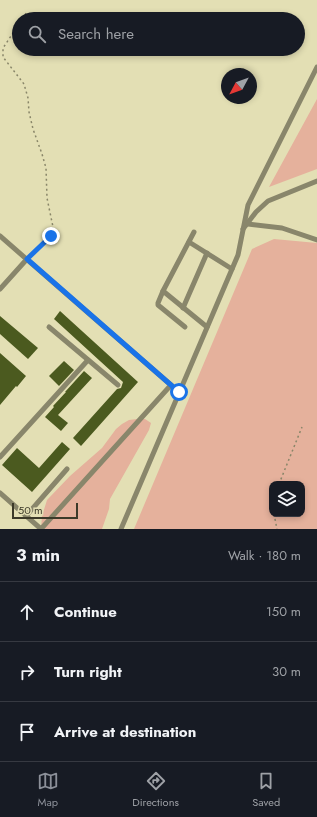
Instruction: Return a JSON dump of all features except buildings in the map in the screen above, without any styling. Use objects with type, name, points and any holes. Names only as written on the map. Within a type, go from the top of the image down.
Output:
[{"type":"lane","points":[[120,529],[238,255],[248,205],[317,67]]},
{"type":"lane","points":[[243,230],[256,212],[268,201],[317,181]]},
{"type":"lane","points":[[248,224],[282,228],[317,240]]},
{"type":"lane","points":[[185,327],[158,306],[158,303],[163,290],[194,232]]},
{"type":"lane","points":[[0,236],[179,392]]},
{"type":"lane","points":[[189,242],[232,269]]},
{"type":"lane","points":[[183,308],[207,253]]},
{"type":"lane","points":[[0,289],[27,259]]},
{"type":"lane","points":[[163,290],[207,327]]},
{"type":"lane","points":[[49,327],[118,385]]},
{"type":"lane","points":[[0,457],[88,360]]},
{"type":"lane","points":[[0,493],[41,529],[171,385]]},
{"type":"lane","points":[[26,516],[67,470]]},
{"type":"path","points":[[3,57],[3,48],[12,34]]},
{"type":"path","points":[[0,52],[24,84],[33,129],[46,168],[47,198],[53,227],[51,236],[27,259]]},
{"type":"path","points":[[280,481],[302,427]]},
{"type":"path","points":[[275,517],[277,529]]},
{"type":"shaded area","points":[[317,99],[317,169],[269,187]]},
{"type":"shaded area","points":[[274,239],[317,243],[317,529],[134,529],[252,249]]},
{"type":"shaded area","points":[[145,419],[151,423],[149,430],[110,499],[109,509],[102,529],[41,529],[42,516],[47,500],[70,476],[102,448],[116,429],[129,420]]},
{"type":"route","points":[[51,236],[27,259],[179,392]]}]
